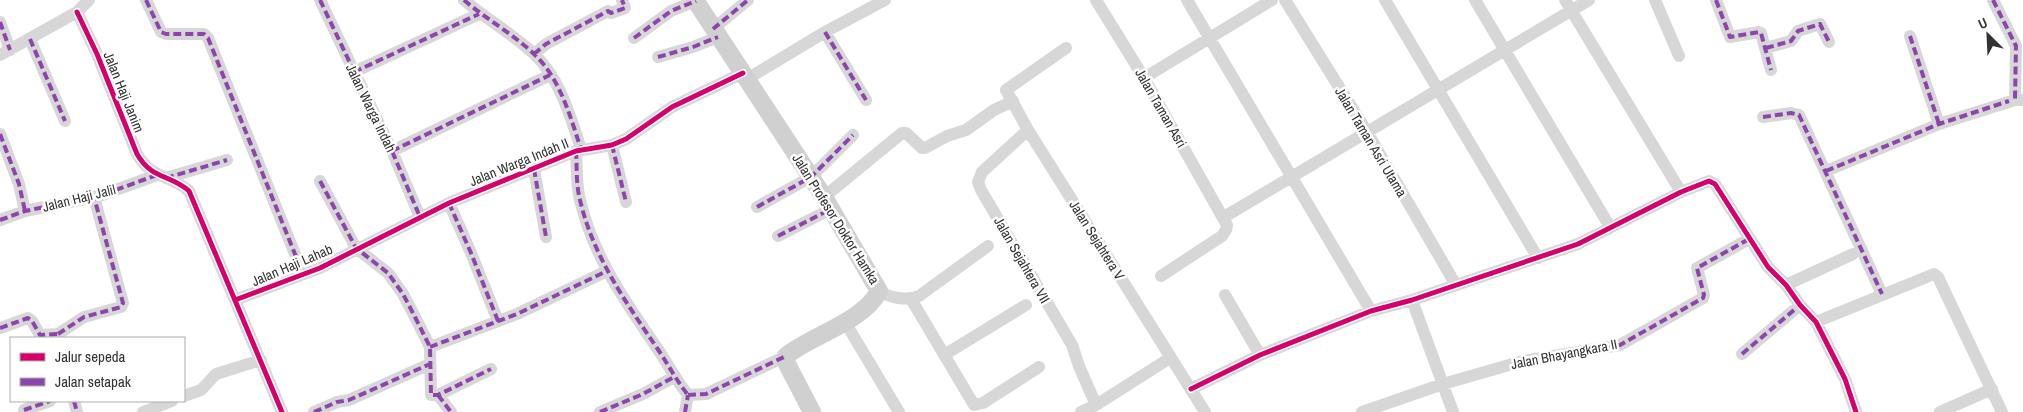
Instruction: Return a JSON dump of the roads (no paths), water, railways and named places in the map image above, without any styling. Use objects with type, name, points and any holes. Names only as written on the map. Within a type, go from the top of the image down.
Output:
[{"type":"street","points":[[0,22],[5,53],[77,12],[89,0]]},
{"type":"street","points":[[146,0],[160,32],[166,34],[204,34],[208,38],[303,274]]},
{"type":"street","name":"Jalan Warga Indah","points":[[320,0],[392,151],[420,216]]},
{"type":"street","points":[[464,0],[479,14],[534,54],[550,74],[563,97],[578,150],[579,199],[591,234],[607,272],[658,349],[674,377],[688,395],[685,412]]},
{"type":"street","points":[[534,54],[546,44],[608,11],[612,13],[625,8],[622,0]]},
{"type":"street","points":[[658,57],[693,47],[716,33],[748,0]]},
{"type":"street","name":"Jalan Warga Indah II","points":[[356,248],[448,203],[578,150],[612,145],[626,139],[672,107],[745,76],[885,0]]},
{"type":"street","name":"Jalan Taman Asri","points":[[1096,0],[1144,78],[1224,216]]},
{"type":"street","points":[[1187,0],[1371,311]]},
{"type":"street","points":[[1144,78],[1272,0]]},
{"type":"street","name":"Jalan Taman Asri Utama","points":[[1285,0],[1366,132],[1456,285]]},
{"type":"street","points":[[1385,0],[1538,258]]},
{"type":"street","points":[[1475,0],[1610,227]]},
{"type":"street","points":[[1161,276],[1222,236],[1227,225],[1224,216],[1505,51],[1568,6],[1589,0]]},
{"type":"street","points":[[1655,0],[1679,56]]},
{"type":"street","points":[[1716,0],[1730,38],[1760,32],[1771,70]]},
{"type":"street","points":[[1826,171],[1939,124],[2016,100],[2016,46],[1993,0]]},
{"type":"street","points":[[634,38],[671,11],[695,1]]},
{"type":"street","name":"Jalan Profesor Doktor Hamka","points":[[695,1],[811,177],[879,291],[873,301],[845,322],[786,356]]},
{"type":"street","points":[[1568,6],[1681,192]]},
{"type":"street","name":"Jalan Haji Janim","points":[[77,12],[104,70],[137,154],[144,166],[162,177],[182,184],[189,191],[282,412]]},
{"type":"street","points":[[354,72],[479,14]]},
{"type":"street","points":[[1766,48],[1791,41],[1798,31],[1820,24],[1829,42]]},
{"type":"street","points":[[825,32],[866,100]]},
{"type":"street","points":[[1910,36],[1939,124]]},
{"type":"street","points":[[30,39],[65,121]]},
{"type":"street","name":"Jalan Sejahtera V","points":[[1066,48],[1006,90],[1028,130],[1205,412]]},
{"type":"street","points":[[392,151],[550,74]]},
{"type":"street","points":[[778,236],[827,203],[902,133],[906,133],[922,148],[925,148],[947,136],[968,128],[994,110],[1013,101]]},
{"type":"street","points":[[1764,116],[1791,113],[1799,115],[1882,294]]},
{"type":"street","name":"Jalan Sejahtera VII","points":[[1028,130],[982,172],[978,182],[1072,345],[1096,405]]},
{"type":"street","points":[[0,134],[19,184],[25,211]]},
{"type":"street","points":[[757,207],[811,177],[853,135]]},
{"type":"street","points":[[612,145],[626,202]]},
{"type":"street","points":[[162,177],[227,160]]},
{"type":"street","points":[[534,169],[546,237]]},
{"type":"street","name":"Jalan Haji Jalil","points":[[0,220],[25,211],[94,197],[162,177]]},
{"type":"street","points":[[320,181],[356,248],[388,273],[403,294],[430,347],[431,395],[438,395],[491,369]]},
{"type":"street","points":[[1191,389],[1260,355],[1371,311],[1412,300],[1578,244],[1681,192],[1710,181],[1715,184],[1768,267],[1786,285],[1800,305],[1816,322],[1845,379],[1856,412]]},
{"type":"street","points":[[0,328],[28,318],[32,321],[40,335],[58,336],[84,317],[121,307],[123,303],[94,197]]},
{"type":"street","points":[[448,203],[471,253],[498,321]]},
{"type":"street","name":"Jalan Bhayangkara II","points":[[1362,412],[1442,384],[1523,361],[1620,344],[1703,298],[1704,295],[1697,270],[1698,266],[1749,239]]},
{"type":"street","points":[[879,291],[886,295],[911,299],[919,296],[988,246]]},
{"type":"street","name":"Jalan Haji Lahab","points":[[236,300],[320,268],[356,248]]},
{"type":"street","points":[[1786,285],[1854,254]]},
{"type":"street","points":[[430,347],[517,314],[607,272]]},
{"type":"street","points":[[1816,322],[1927,275],[1934,274],[1938,277],[2002,412]]},
{"type":"street","points":[[1225,295],[1260,355]]},
{"type":"street","points":[[911,299],[974,405],[983,403],[1039,367]]},
{"type":"street","points":[[1412,300],[1453,412]]},
{"type":"street","points":[[944,355],[1026,305]]},
{"type":"street","points":[[1742,354],[1800,305]]},
{"type":"street","points":[[845,322],[899,412]]},
{"type":"street","points":[[688,395],[706,394],[786,356],[787,364],[812,412]]},
{"type":"street","points":[[1081,412],[1096,405],[1170,358]]},
{"type":"street","points":[[185,396],[201,390],[216,374],[261,360]]},
{"type":"street","points":[[314,412],[337,402],[349,400],[430,364]]},
{"type":"street","points":[[600,412],[643,394],[674,377]]},
{"type":"street","points":[[1940,412],[1992,389]]},
{"type":"street","points":[[438,395],[452,412]]},
{"type":"street","points":[[24,410],[47,402]]},
{"type":"street","points":[[142,412],[169,402]]}]
